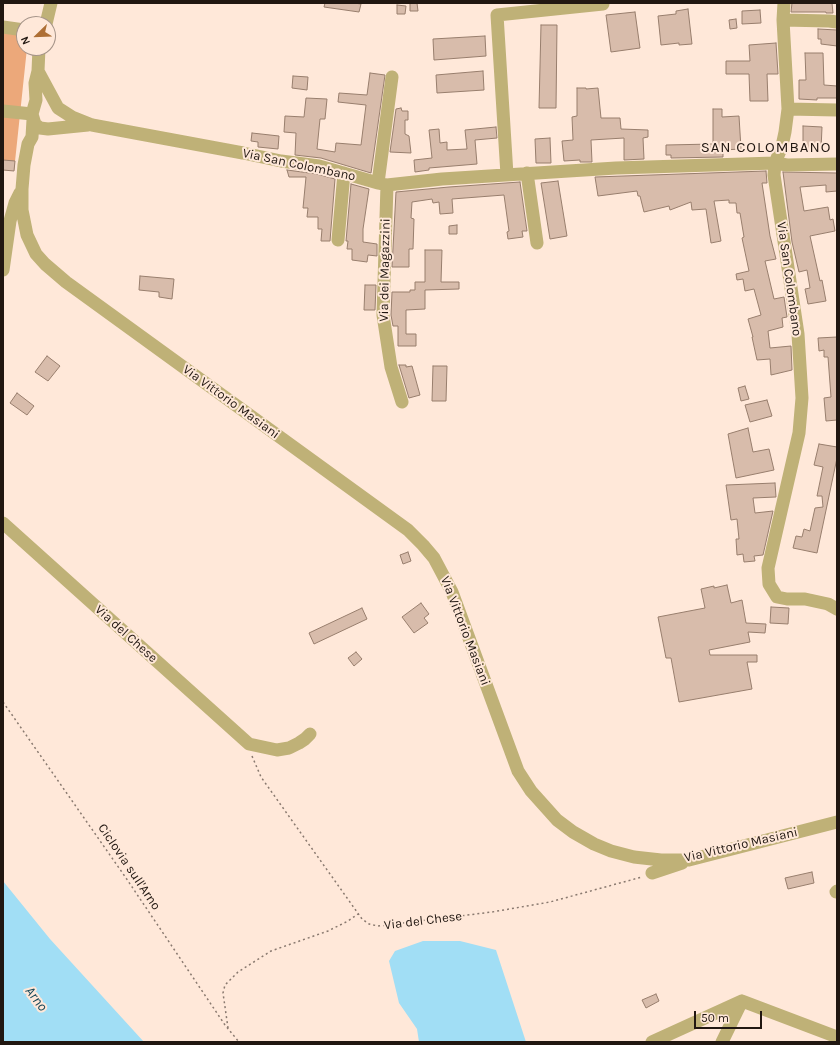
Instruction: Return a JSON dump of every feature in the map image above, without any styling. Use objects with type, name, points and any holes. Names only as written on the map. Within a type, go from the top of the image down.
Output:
[{"type":"street","points":[[48,16],[51,3]]},
{"type":"street","points":[[784,3],[783,20],[788,109],[782,146],[775,163],[787,165],[837,164]]},
{"type":"street","points":[[507,175],[497,15],[602,4]]},
{"type":"street","points":[[783,20],[837,22]]},
{"type":"street","points":[[3,28],[16,29]]},
{"type":"street","points":[[26,229],[22,210],[22,189],[26,151],[32,137],[33,114],[36,100],[35,83],[38,71],[39,56]]},
{"type":"street","points":[[32,137],[42,134],[57,125],[60,120],[60,113],[38,71]]},
{"type":"street","name":"Via dei Magazzini","points":[[392,77],[383,184],[383,315],[391,367],[402,402]]},
{"type":"street","name":"Via San Colombano","points":[[33,114],[38,104],[48,102],[72,117],[92,125],[281,161],[319,166],[383,184],[616,168],[775,163],[774,184],[798,334],[802,398],[799,433],[768,568],[770,584],[777,597],[787,599],[805,599],[828,604],[837,609]]},
{"type":"street","points":[[788,109],[837,110]]},
{"type":"street","points":[[3,111],[33,114]]},
{"type":"street","points":[[33,114],[40,128],[50,129]]},
{"type":"street","name":"Via San Colombano","points":[[50,129],[92,125]]},
{"type":"street","points":[[338,240],[344,173]]},
{"type":"street","points":[[527,173],[537,243]]},
{"type":"street","points":[[3,270],[10,221],[15,203],[22,189]]},
{"type":"street","points":[[10,221],[20,220],[26,229]]},
{"type":"street","points":[[6,249],[26,229]]},
{"type":"street","name":"Via Vittorio Masiani","points":[[26,229],[36,254],[44,264],[60,277],[408,530],[423,545],[434,558],[452,592],[518,771],[531,791],[557,820],[573,832],[594,844],[611,851],[634,857],[689,860],[837,822]]},
{"type":"street","name":"Via del Chese","points":[[3,523],[249,744],[277,750],[289,748],[299,743],[310,734]]},
{"type":"street","points":[[652,873],[689,860]]},
{"type":"street","points":[[722,1042],[742,1001]]},
{"type":"street","points":[[652,1042],[742,1001],[819,1037],[837,1037]]},
{"type":"path","name":"Ciclovia sull'Arno","points":[[3,702],[239,1042]]},
{"type":"path","name":"Via del Chese","points":[[249,744],[254,763],[260,777],[358,914],[369,924],[378,926],[492,912],[550,902],[652,873]]},
{"type":"path","points":[[228,1028],[223,993],[225,985],[238,972],[271,951],[328,931],[358,914]]},
{"type":"shaded area","points":[[3,33],[16,34],[16,56],[26,56],[14,171],[3,170]]},
{"type":"water","name":"Arno","points":[[3,881],[50,939],[144,1042],[3,1042]]},
{"type":"water","points":[[423,941],[460,941],[496,950],[526,1042],[419,1042],[417,1029],[399,1003],[389,961],[395,951]]},
{"type":"building","points":[[325,3],[361,4],[359,12],[324,7]]},
{"type":"building","points":[[410,3],[417,3],[418,11],[410,11]]},
{"type":"building","points":[[792,3],[832,3],[833,13],[791,12]]},
{"type":"building","points":[[397,5],[406,6],[405,14],[397,14]]},
{"type":"building","points":[[688,9],[692,44],[679,45],[679,43],[661,45],[658,16],[676,14],[676,11]]},
{"type":"building","points":[[760,10],[761,23],[742,24],[742,11]]},
{"type":"building","points":[[635,12],[640,48],[611,52],[606,15]]},
{"type":"building","points":[[736,19],[737,28],[730,29],[729,20]]},
{"type":"building","points":[[541,25],[557,25],[556,108],[539,108]]},
{"type":"building","points":[[818,29],[837,30],[837,46],[821,44],[821,39],[818,39]]},
{"type":"building","points":[[485,36],[486,56],[434,60],[433,39]]},
{"type":"building","points":[[776,43],[778,74],[767,74],[768,101],[750,101],[749,74],[726,74],[726,61],[750,61],[749,45]]},
{"type":"building","points":[[805,53],[823,53],[824,85],[837,86],[837,98],[817,98],[817,100],[799,99],[799,80],[806,80]]},
{"type":"building","points":[[483,71],[484,90],[437,93],[436,75]]},
{"type":"building","points":[[370,73],[385,75],[371,173],[321,158],[295,155],[296,133],[284,132],[285,116],[304,117],[306,98],[327,99],[325,119],[320,119],[317,149],[335,152],[336,143],[361,145],[366,105],[338,102],[339,93],[367,95]]},
{"type":"building","points":[[293,76],[308,77],[307,90],[292,88]]},
{"type":"building","points":[[577,88],[598,88],[601,118],[620,118],[621,129],[648,130],[648,137],[643,138],[644,159],[624,160],[624,138],[591,140],[592,162],[580,162],[580,160],[564,161],[562,141],[573,140],[572,117],[577,116]]},
{"type":"building","points":[[401,108],[402,111],[408,111],[408,120],[405,120],[405,134],[409,136],[411,153],[390,152],[396,109]]},
{"type":"building","points":[[713,109],[722,109],[722,117],[739,116],[741,149],[723,150],[723,157],[671,158],[671,155],[666,155],[666,145],[713,144]]},
{"type":"building","points":[[803,126],[822,127],[821,150],[803,150]]},
{"type":"building","points":[[496,127],[497,138],[475,140],[477,164],[429,168],[429,170],[415,172],[414,160],[432,158],[429,130],[439,129],[440,143],[447,142],[447,150],[467,149],[465,130]]},
{"type":"building","points":[[252,133],[279,136],[278,149],[258,147],[258,142],[251,141]]},
{"type":"building","points":[[550,138],[551,163],[536,163],[535,139]]},
{"type":"building","points":[[3,160],[15,161],[14,171],[3,170]]},
{"type":"building","points":[[287,170],[317,174],[335,179],[330,241],[321,241],[322,229],[318,229],[318,217],[307,217],[308,208],[303,208],[306,177],[289,177]]},
{"type":"building","points":[[766,171],[767,183],[762,183],[770,236],[776,259],[765,261],[774,299],[784,297],[787,317],[782,318],[783,327],[768,331],[770,348],[791,346],[792,370],[771,375],[770,359],[757,360],[748,319],[761,315],[754,289],[745,291],[743,279],[737,280],[736,274],[749,271],[742,238],[744,237],[740,213],[737,213],[736,203],[729,203],[729,200],[714,201],[721,241],[711,243],[706,209],[692,210],[691,202],[670,210],[669,206],[644,212],[640,196],[638,196],[637,191],[598,196],[595,177]]},
{"type":"building","points":[[783,172],[837,173],[837,191],[826,192],[826,185],[800,187],[804,211],[828,207],[830,220],[833,219],[835,231],[810,236],[826,301],[808,304],[805,289],[810,288],[807,270],[799,272],[792,242]]},
{"type":"building","points":[[558,181],[567,236],[550,239],[541,183]]},
{"type":"building","points":[[520,182],[527,231],[522,231],[523,237],[508,239],[507,232],[509,231],[504,195],[452,199],[453,213],[440,214],[439,202],[433,203],[432,199],[412,202],[411,218],[414,219],[413,249],[409,249],[409,267],[392,267],[396,192]]},
{"type":"building","points":[[351,184],[369,189],[363,229],[363,242],[377,244],[377,256],[368,255],[367,262],[352,260],[352,249],[347,249],[348,241],[346,241]]},
{"type":"building","points":[[457,225],[457,234],[449,234],[449,226]]},
{"type":"building","points":[[425,250],[442,250],[441,282],[459,282],[459,289],[425,290],[425,309],[406,310],[406,334],[416,334],[416,346],[398,346],[398,326],[393,326],[391,315],[392,292],[410,292],[410,290],[415,290],[415,282],[425,282]]},
{"type":"building","points":[[140,276],[174,279],[172,299],[159,297],[159,292],[139,290]]},
{"type":"building","points":[[365,285],[376,285],[375,310],[364,310]]},
{"type":"building","points":[[837,337],[837,420],[826,421],[824,398],[831,397],[828,357],[824,357],[824,350],[819,351],[818,338]]},
{"type":"building","points":[[47,356],[60,366],[48,381],[35,372]]},
{"type":"building","points":[[399,365],[406,365],[406,367],[412,366],[420,395],[409,398]]},
{"type":"building","points":[[433,366],[447,366],[446,401],[432,401]]},
{"type":"building","points":[[745,386],[749,399],[741,401],[738,388]]},
{"type":"building","points":[[17,393],[34,406],[27,415],[10,403]]},
{"type":"building","points":[[767,400],[772,416],[750,422],[745,405]]},
{"type":"building","points":[[748,428],[753,452],[769,449],[774,470],[736,478],[728,434]]},
{"type":"building","points":[[819,444],[837,447],[837,458],[817,553],[793,548],[796,536],[802,537],[804,529],[810,531],[815,508],[823,507],[822,496],[817,496],[823,467],[814,465]]},
{"type":"building","points":[[775,483],[776,497],[753,498],[755,513],[773,511],[763,555],[754,556],[755,561],[744,562],[743,554],[737,555],[736,539],[739,539],[737,519],[731,520],[726,485]]},
{"type":"building","points":[[408,552],[411,561],[403,564],[400,555]]},
{"type":"building","points":[[727,585],[731,603],[742,600],[746,623],[766,624],[765,633],[748,632],[750,642],[709,650],[710,655],[757,655],[757,662],[747,662],[752,689],[679,702],[671,658],[666,658],[658,617],[705,608],[701,589]]},
{"type":"building","points":[[421,603],[429,614],[424,618],[428,623],[414,633],[402,617]]},
{"type":"building","points":[[771,607],[789,608],[788,624],[770,623]]},
{"type":"building","points":[[362,608],[367,619],[314,644],[309,633]]},
{"type":"building","points":[[356,652],[362,659],[354,666],[348,658]]},
{"type":"building","points":[[812,872],[814,883],[788,889],[785,878]]},
{"type":"building","points":[[656,994],[659,1001],[646,1008],[642,1000]]},
{"type":"district","name":"SAN COLOMBANO","points":[[766,148]]}]
